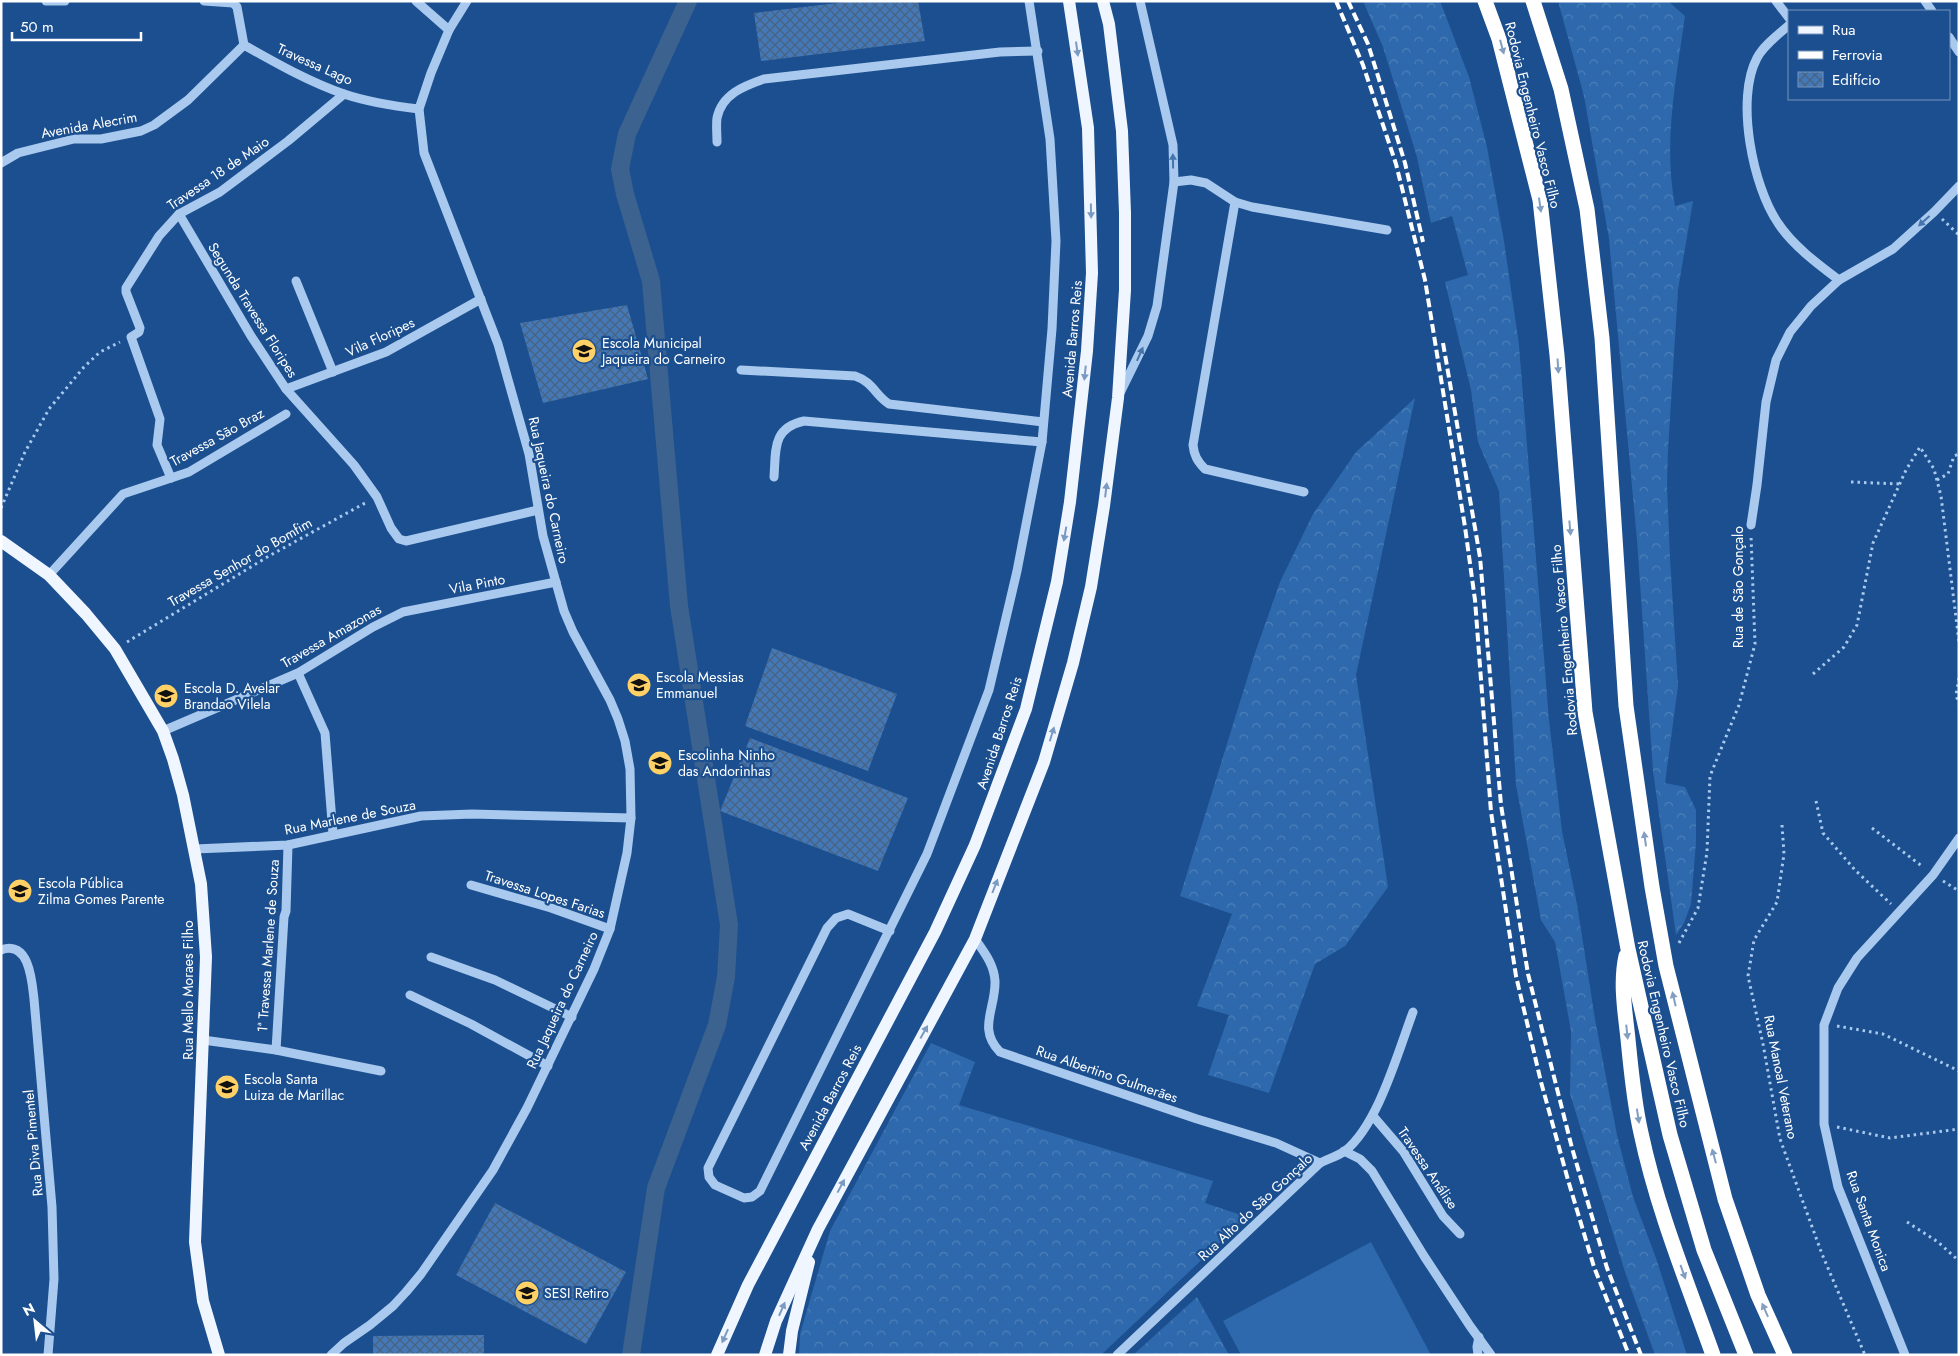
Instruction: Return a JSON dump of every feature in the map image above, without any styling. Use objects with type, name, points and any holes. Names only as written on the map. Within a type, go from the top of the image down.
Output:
[{"type":"highway","name":"Rodovia Engenheiro Vasco Filho","points":[[1485,1],[1499,39],[1540,200],[1557,355],[1585,712],[1628,949],[1670,1135],[1704,1250],[1746,1355]]},
{"type":"highway","name":"Rodovia Engenheiro Vasco Filho","points":[[1533,1],[1561,89],[1587,209],[1602,338],[1626,706],[1652,887],[1666,966],[1725,1199],[1758,1295],[1785,1355]]},
{"type":"highway","points":[[1628,949],[1623,970],[1623,989],[1630,1068],[1641,1133],[1657,1196],[1713,1355]]},
{"type":"main road","name":"Avenida Barros Reis","points":[[717,1355],[748,1285],[935,932],[975,845],[1026,709],[1057,582],[1070,502],[1087,351],[1092,273],[1088,128],[1070,1]]},
{"type":"main road","points":[[765,1355],[776,1321],[818,1229],[975,939],[1044,762],[1073,663],[1091,587],[1118,398],[1125,290],[1126,213],[1122,131],[1109,24],[1103,1]]},
{"type":"main road","name":"Rua Mello Moraes Filho","points":[[1,541],[49,575],[116,649],[163,731],[183,795],[201,884],[206,957],[195,1242],[203,1301],[219,1355]]},
{"type":"main road","points":[[790,1355],[792,1331],[818,1229]]},
{"type":"street","points":[[46,1],[65,1]]},
{"type":"street","points":[[204,1],[230,2],[235,4],[244,45]]},
{"type":"street","points":[[416,1],[449,30]]},
{"type":"street","name":"Rua Jaqueira do Carneiro","points":[[331,1355],[393,1306],[421,1274],[493,1170],[528,1108],[572,1017],[610,929],[628,854],[631,818],[630,769],[625,741],[618,719],[564,611],[543,536],[529,454],[498,344],[424,153],[419,109],[449,30],[467,1]]},
{"type":"street","points":[[890,931],[848,914],[836,918],[827,928],[708,1168],[709,1177],[715,1185],[744,1198],[752,1197],[760,1191],[890,931],[927,854],[989,690],[1017,571],[1042,442],[1052,329],[1056,241],[1050,139],[1029,1]]},
{"type":"street","points":[[1118,398],[1148,336],[1157,306],[1174,182],[1173,145],[1140,1]]},
{"type":"street","points":[[1776,1],[1788,17]]},
{"type":"street","points":[[1788,26],[1763,50],[1753,70],[1747,112],[1751,148],[1764,194],[1778,223],[1814,261],[1839,280]]},
{"type":"street","points":[[1950,38],[1959,52]]},
{"type":"street","name":"Travessa Lago","points":[[244,45],[294,73],[344,94],[386,105],[419,109]]},
{"type":"street","name":"Avenida Alecrim","points":[[1,162],[18,152],[74,139],[101,139],[141,132],[154,125],[188,100],[244,45]]},
{"type":"street","points":[[717,142],[717,118],[726,99],[742,86],[764,79],[1000,52],[1038,51]]},
{"type":"street","name":"Travessa 18 de Maio","points":[[130,337],[139,332],[140,328],[126,290],[131,278],[158,236],[179,214],[220,192],[288,142],[344,94]]},
{"type":"street","points":[[1174,182],[1191,180],[1206,183],[1235,202],[1252,207],[1387,230]]},
{"type":"street","name":"Rua de São Gonçalo","points":[[1751,525],[1758,486],[1766,402],[1776,360],[1790,332],[1811,306],[1839,280],[1893,248],[1934,212],[1959,186]]},
{"type":"street","points":[[1235,202],[1193,444],[1194,454],[1198,462],[1205,469],[1304,492]]},
{"type":"street","name":"Segunda Travessa Floripes","points":[[179,214],[241,320],[286,389],[354,465],[377,497],[397,537],[406,541],[538,510]]},
{"type":"street","points":[[296,280],[333,372]]},
{"type":"street","name":"Vila Floripes","points":[[286,389],[386,352],[481,299]]},
{"type":"street","points":[[130,337],[160,419],[156,445],[171,478]]},
{"type":"street","points":[[741,370],[855,376],[864,379],[880,398],[889,404],[1043,422]]},
{"type":"street","name":"Travessa São Braz","points":[[49,575],[123,494],[189,472],[286,414]]},
{"type":"street","points":[[774,478],[777,440],[783,430],[792,424],[804,421],[1042,442]]},
{"type":"street","name":"Vila Pinto","points":[[403,612],[556,582]]},
{"type":"street","name":"Travessa Amazonas","points":[[163,731],[298,673],[373,626],[403,612]]},
{"type":"street","points":[[298,673],[325,733],[333,834]]},
{"type":"street","name":"Rua Marlene de Souza","points":[[195,848],[288,844],[421,816],[472,814],[631,818]]},
{"type":"street","name":"Rua Santa Monica","points":[[1905,1355],[1838,1187],[1824,1124],[1824,1025],[1838,988],[1857,958],[1933,875],[1959,838]]},
{"type":"street","name":"1ª Travessa Marlene de Souza","points":[[276,1050],[284,917],[286,911],[288,844]]},
{"type":"street","name":"Travessa Lopes Farias","points":[[471,885],[551,908],[610,929]]},
{"type":"street","name":"Rua Albertino Gulmerães","points":[[975,939],[987,956],[995,981],[988,1032],[993,1045],[1000,1052],[1197,1120],[1276,1143],[1320,1163]]},
{"type":"street","name":"Rua Diva Pimentel","points":[[1,950],[12,948],[18,950],[23,955],[31,976],[34,999],[52,1207],[54,1279],[48,1355]]},
{"type":"street","points":[[431,958],[495,980],[572,1017]]},
{"type":"street","points":[[410,995],[471,1024],[548,1066]]},
{"type":"street","name":"Rua Alto do São Gonçalo","points":[[1117,1355],[1320,1163],[1344,1151],[1359,1136],[1373,1116],[1413,1012]]},
{"type":"street","points":[[203,1040],[276,1050],[381,1071]]},
{"type":"street","name":"Travessa Análise","points":[[1373,1116],[1403,1152],[1442,1216],[1460,1234]]},
{"type":"street","points":[[1344,1151],[1360,1159],[1372,1171],[1424,1256],[1492,1355]]},
{"type":"street","points":[[1478,1355],[1479,1337]]},
{"type":"path","points":[[1934,212],[1959,235]]},
{"type":"path","points":[[1,508],[25,452],[55,402],[84,366],[100,352],[130,337]]},
{"type":"path","points":[[1813,674],[1844,647],[1857,625],[1873,543],[1906,470],[1920,447],[1934,468],[1941,496],[1959,642]]},
{"type":"path","points":[[1937,480],[1948,474],[1954,456],[1959,454]]},
{"type":"path","points":[[1851,482],[1900,484]]},
{"type":"path","name":"Travessa Senhor do Bomfim","points":[[116,649],[269,556],[377,497]]},
{"type":"path","name":"Rua de São Gonçalo","points":[[1666,966],[1698,908],[1708,852],[1710,776],[1739,705],[1755,644],[1751,525]]},
{"type":"path","points":[[1959,678],[1956,695],[1959,704]]},
{"type":"path","points":[[1816,801],[1823,834],[1855,870],[1899,911]]},
{"type":"path","name":"Rua Manoal Veterano","points":[[1782,826],[1784,854],[1777,902],[1754,940],[1748,976],[1763,1044],[1780,1138],[1822,1254],[1865,1355]]},
{"type":"path","points":[[1872,828],[1933,875],[1959,892]]},
{"type":"path","points":[[1824,1025],[1856,1028],[1883,1034],[1959,1071]]},
{"type":"path","points":[[1824,1124],[1890,1138],[1959,1129]]},
{"type":"path","points":[[1907,1222],[1938,1242],[1959,1261]]},
{"type":"green space","points":[[1363,1],[1440,1],[1469,77],[1487,147],[1504,241],[1519,345],[1549,720],[1562,831],[1577,904],[1595,1019],[1617,1135],[1633,1197],[1656,1258],[1687,1355],[1655,1355],[1625,1272],[1570,1094],[1571,1031],[1555,942],[1541,920],[1516,785],[1499,491],[1478,442],[1471,390],[1445,282],[1468,275],[1452,216],[1431,223],[1417,157],[1383,47]]},
{"type":"green space","points":[[1558,1],[1668,1],[1685,16],[1672,111],[1670,158],[1675,206],[1693,201],[1678,290],[1668,450],[1667,485],[1670,558],[1678,686],[1665,783],[1685,787],[1696,810],[1696,842],[1691,904],[1684,923],[1676,935],[1653,771],[1637,540],[1609,239],[1584,96]]},
{"type":"green space","points":[[1415,398],[1356,675],[1388,887],[1345,946],[1315,964],[1269,1093],[1208,1075],[1229,1015],[1197,1006],[1232,914],[1180,896],[1256,650],[1280,582],[1313,514],[1356,452]]},
{"type":"green space","points":[[931,1043],[975,1062],[959,1105],[1213,1181],[1205,1203],[1247,1217],[1101,1355],[799,1355],[800,1334],[830,1231]]},
{"type":"green space","points":[[1371,1242],[1431,1355],[1241,1355],[1223,1321]]},
{"type":"green space","points":[[1197,1297],[1229,1355],[1133,1355]]},
{"type":"building","points":[[854,1],[918,1],[925,41],[761,61],[754,13]]},
{"type":"building","name":"Escola Municipal Jaqueira do Carneiro","points":[[627,305],[648,379],[543,403],[520,323]]},
{"type":"building","points":[[772,648],[897,694],[868,771],[745,726]]},
{"type":"building","points":[[750,738],[908,798],[878,871],[720,811]]},
{"type":"building","points":[[495,1203],[626,1272],[586,1344],[456,1275]]},
{"type":"building","points":[[484,1335],[484,1355],[373,1355],[373,1336]]},
{"type":"waterway","points":[[631,1355],[656,1188],[717,1025],[726,977],[729,925],[679,606],[651,281],[625,194],[620,169],[627,134],[688,1]]},
{"type":"railway","points":[[1336,1],[1363,65],[1396,164],[1425,280],[1475,600],[1491,812],[1516,976],[1541,1082],[1568,1180],[1594,1267],[1629,1355]]},
{"type":"railway","points":[[1348,1],[1368,44],[1405,163],[1423,242]]},
{"type":"railway","points":[[1443,343],[1480,557],[1501,805],[1528,974],[1572,1148],[1607,1268],[1641,1355]]},
{"type":"place","name":"Escola Municipal Jaqueira do Carneiro","points":[[584,351]]},
{"type":"place","name":"Escola Messias Emmanuel","points":[[639,685]]},
{"type":"place","name":"Escola D. Avelar Brandao Vilela","points":[[166,696]]},
{"type":"place","name":"Escolinha Ninho das Andorinhas","points":[[660,763]]},
{"type":"place","name":"Escola Pública Zilma Gomes Parente","points":[[20,891]]},
{"type":"place","name":"Escola Santa Luiza de Marillac","points":[[227,1087]]},
{"type":"place","name":"SESI Retiro","points":[[527,1293]]}]
